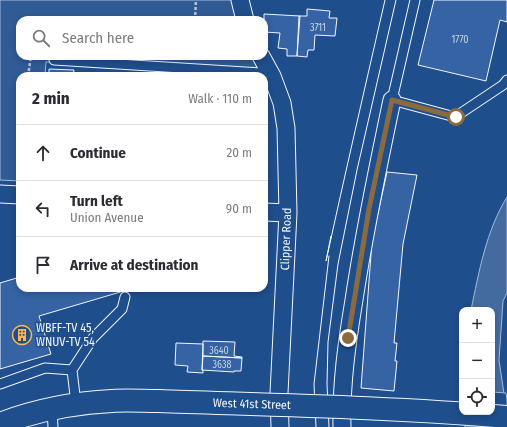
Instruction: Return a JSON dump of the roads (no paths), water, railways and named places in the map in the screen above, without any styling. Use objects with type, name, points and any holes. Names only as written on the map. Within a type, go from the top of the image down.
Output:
[{"type":"main road","name":"West 41st Street","points":[[0,424],[40,411],[52,418],[76,404],[113,401],[353,407],[507,417]]},
{"type":"street","points":[[240,0],[244,16]]},
{"type":"street","name":"Clipper Road","points":[[263,60],[272,76],[282,103],[286,128],[288,213],[279,393],[280,427]]},
{"type":"street","points":[[342,427],[343,387],[356,284],[369,209],[392,100]]},
{"type":"street","points":[[0,194],[16,196]]},
{"type":"street","points":[[268,212],[288,213]]},
{"type":"lane","points":[[415,0],[392,100],[456,117],[503,85],[507,80]]},
{"type":"lane","points":[[54,60],[244,72]]},
{"type":"lane","points":[[268,75],[272,76]]},
{"type":"lane","points":[[76,404],[72,370],[93,338],[122,309],[125,297]]},
{"type":"lane","points":[[0,384],[45,368],[72,370]]},
{"type":"tram line","points":[[331,238],[331,236],[326,261],[385,0]]},
{"type":"tram line","points":[[329,427],[327,384],[328,342],[338,264],[357,170],[396,0]]},
{"type":"tram line","points":[[316,427],[314,384],[329,256]]},
{"type":"place","name":"WBFF-TV 45, WNUV-TV 54","points":[[22,335]]}]
